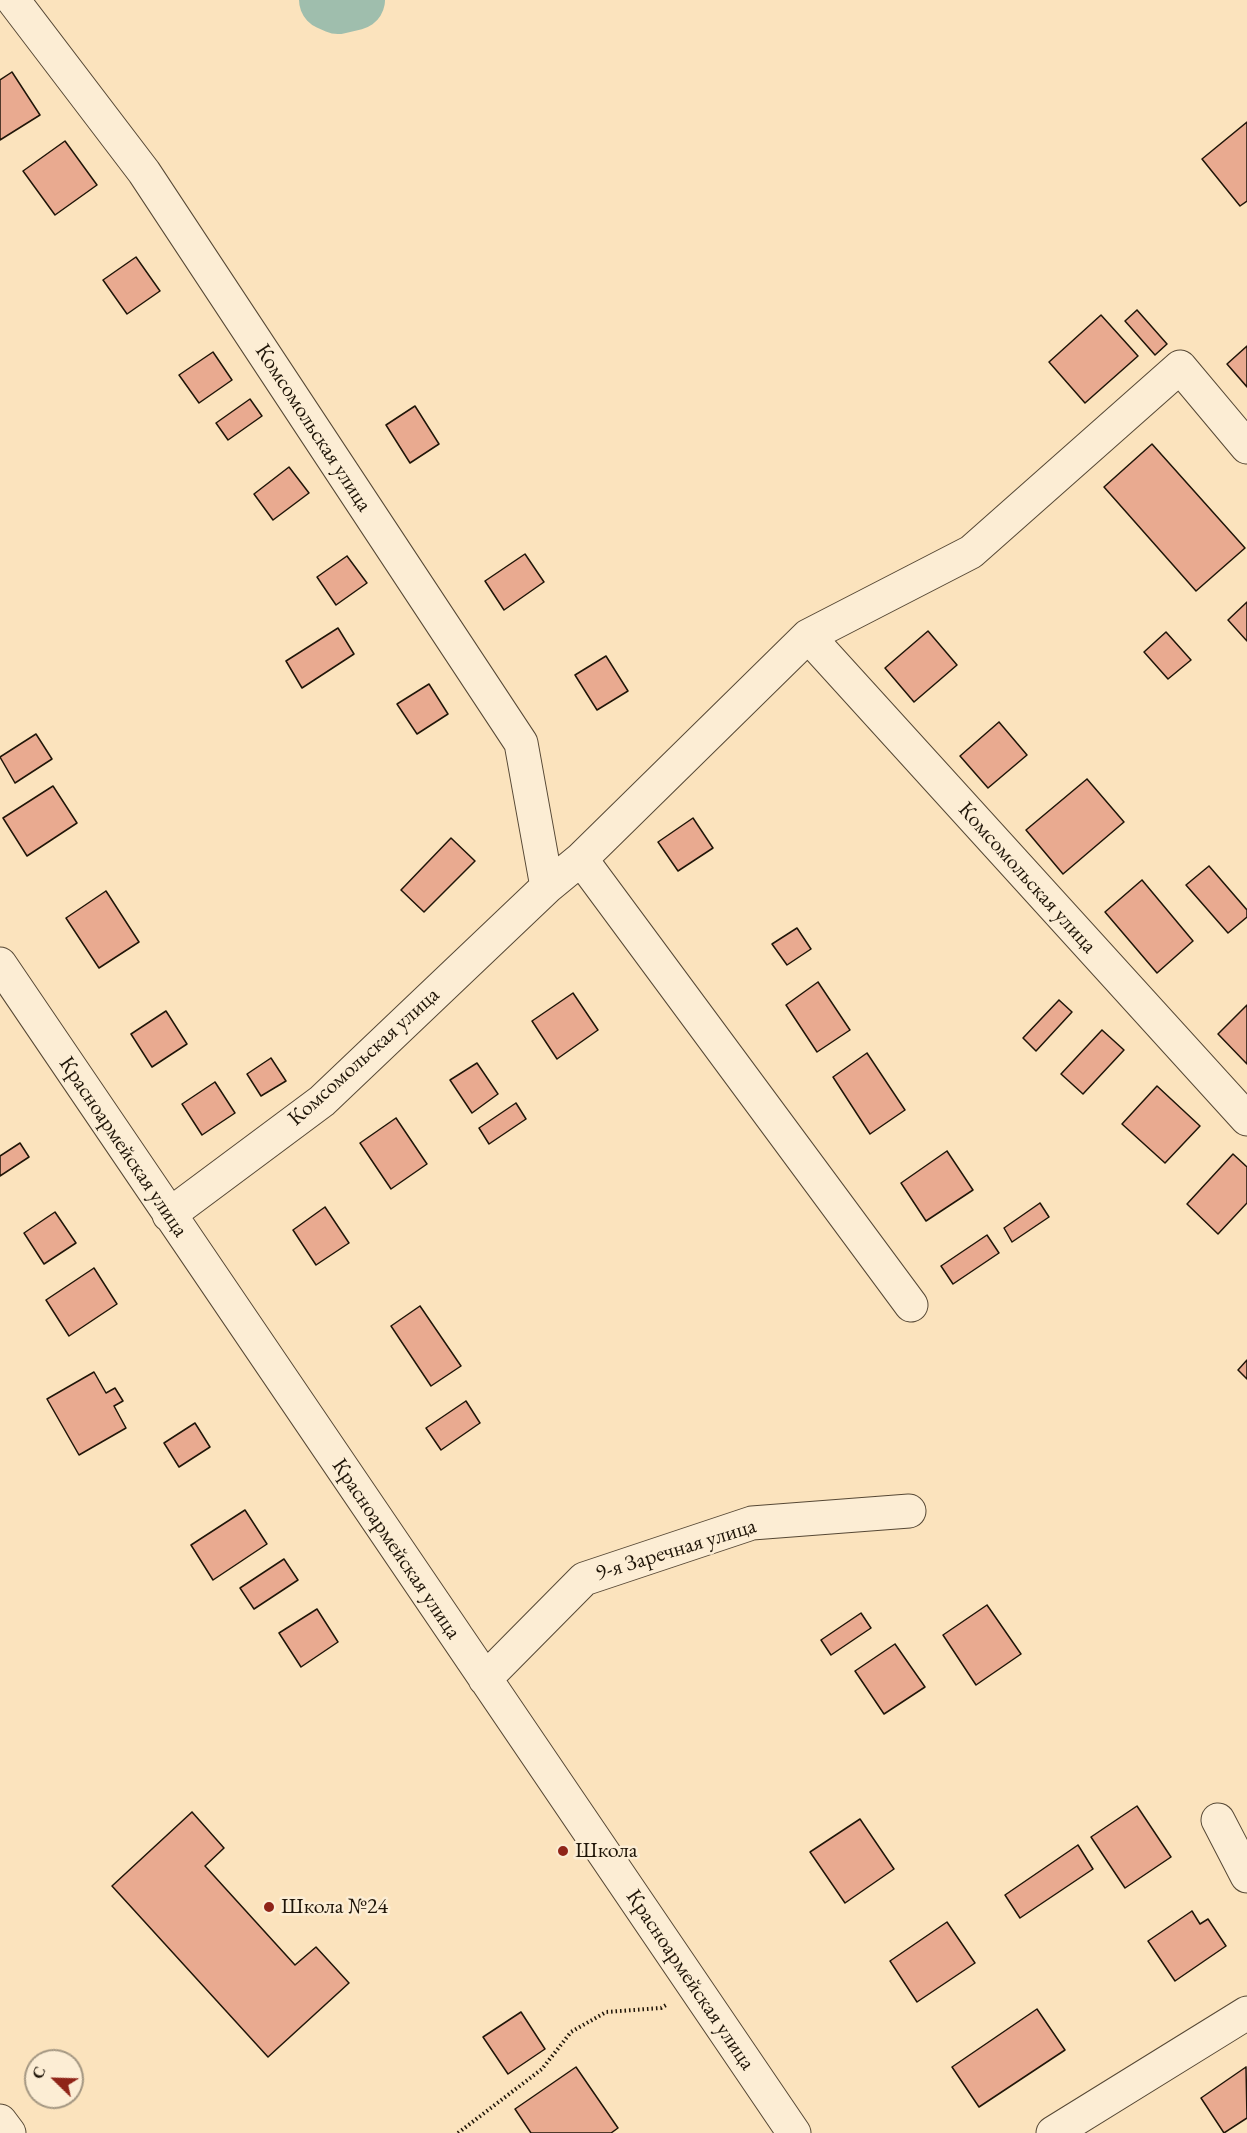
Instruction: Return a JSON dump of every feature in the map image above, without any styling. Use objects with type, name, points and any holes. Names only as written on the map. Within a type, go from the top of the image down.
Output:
[{"type":"street","name":"Комсомольская улица","points":[[13,0],[144,172],[521,743],[547,887]]},
{"type":"street","name":"Комсомольская улица","points":[[169,1215],[322,1101],[547,887],[581,859],[808,636],[971,552],[1180,367],[1247,447]]},
{"type":"street","name":"Комсомольская улица","points":[[808,636],[1247,1119]]},
{"type":"street","points":[[581,859],[911,1305]]},
{"type":"street","name":"Красноармейская улица","points":[[0,964],[794,2133]]},
{"type":"street","name":"9-я Заречная улица","points":[[485,1679],[584,1579],[752,1523],[909,1511]]},
{"type":"street","points":[[1218,1820],[1247,1876]]},
{"type":"street","points":[[1053,2133],[1247,2013]]},
{"type":"street","points":[[0,2121],[9,2133]]},
{"type":"path","points":[[458,2133],[542,2069],[571,2032],[606,2012],[661,2008],[694,1986]]},
{"type":"building","points":[[12,72],[40,115],[0,140],[0,80]]},
{"type":"building","points":[[1247,122],[1247,201],[1240,206],[1202,159]]},
{"type":"building","points":[[65,141],[97,185],[55,215],[23,171]]},
{"type":"building","points":[[136,257],[160,291],[127,314],[103,280]]},
{"type":"building","points":[[1137,310],[1167,344],[1155,355],[1125,321]]},
{"type":"building","points":[[1101,315],[1138,356],[1085,403],[1049,362]]},
{"type":"building","points":[[1247,346],[1247,387],[1227,364]]},
{"type":"building","points":[[213,352],[232,380],[199,403],[179,375]]},
{"type":"building","points":[[250,399],[262,416],[228,440],[216,423]]},
{"type":"building","points":[[415,406],[439,444],[410,463],[386,425]]},
{"type":"building","points":[[1152,444],[1245,548],[1196,591],[1104,487]]},
{"type":"building","points":[[289,467],[309,493],[273,520],[254,494]]},
{"type":"building","points":[[525,554],[544,582],[504,610],[485,581]]},
{"type":"building","points":[[347,556],[367,583],[336,605],[317,577]]},
{"type":"building","points":[[1247,602],[1247,641],[1228,620]]},
{"type":"building","points":[[338,628],[354,654],[302,688],[286,661]]},
{"type":"building","points":[[928,631],[957,665],[914,702],[885,668]]},
{"type":"building","points":[[1166,632],[1191,660],[1168,679],[1144,652]]},
{"type":"building","points":[[606,656],[628,691],[597,710],[575,675]]},
{"type":"building","points":[[429,684],[448,714],[417,734],[397,704]]},
{"type":"building","points":[[999,722],[1027,755],[988,788],[960,756]]},
{"type":"building","points":[[36,734],[52,759],[15,783],[0,757]]},
{"type":"building","points":[[1087,779],[1124,822],[1063,874],[1026,830]]},
{"type":"building","points":[[53,786],[77,823],[27,856],[3,818]]},
{"type":"building","points":[[693,818],[713,848],[678,871],[658,842]]},
{"type":"building","points":[[451,838],[475,861],[424,912],[401,890]]},
{"type":"building","points":[[1209,866],[1247,910],[1247,917],[1228,933],[1186,885]]},
{"type":"building","points":[[1142,880],[1193,941],[1157,973],[1105,912]]},
{"type":"building","points":[[106,891],[139,942],[99,968],[66,918]]},
{"type":"building","points":[[797,928],[811,949],[787,965],[772,944]]},
{"type":"building","points":[[818,982],[850,1030],[817,1052],[786,1005]]},
{"type":"building","points":[[573,993],[598,1030],[557,1059],[532,1021]]},
{"type":"building","points":[[1059,1000],[1072,1012],[1036,1051],[1023,1038]]},
{"type":"building","points":[[1247,1005],[1247,1064],[1218,1034]]},
{"type":"building","points":[[166,1011],[187,1044],[152,1067],[131,1034]]},
{"type":"building","points":[[1102,1030],[1124,1050],[1083,1094],[1061,1074]]},
{"type":"building","points":[[867,1053],[905,1110],[870,1134],[833,1077]]},
{"type":"building","points":[[271,1058],[286,1081],[261,1096],[247,1074]]},
{"type":"building","points":[[477,1063],[498,1094],[472,1113],[450,1080]]},
{"type":"building","points":[[215,1082],[235,1113],[202,1135],[182,1104]]},
{"type":"building","points":[[1157,1086],[1200,1126],[1165,1163],[1122,1124]]},
{"type":"building","points":[[516,1103],[526,1119],[489,1144],[479,1128]]},
{"type":"building","points":[[396,1118],[427,1164],[391,1189],[360,1143]]},
{"type":"building","points":[[20,1143],[29,1157],[0,1176],[0,1156]]},
{"type":"building","points":[[947,1151],[973,1190],[926,1221],[901,1183]]},
{"type":"building","points":[[1233,1154],[1247,1167],[1247,1203],[1218,1234],[1187,1204]]},
{"type":"building","points":[[1040,1203],[1049,1217],[1012,1242],[1004,1228]]},
{"type":"building","points":[[325,1207],[349,1243],[316,1265],[293,1230]]},
{"type":"building","points":[[55,1212],[76,1243],[44,1264],[24,1233]]},
{"type":"building","points":[[987,1235],[999,1253],[953,1284],[941,1266]]},
{"type":"building","points":[[94,1268],[117,1304],[69,1336],[46,1300]]},
{"type":"building","points":[[420,1306],[461,1366],[431,1386],[391,1326]]},
{"type":"building","points":[[1247,1360],[1247,1379],[1238,1370]]},
{"type":"building","points":[[94,1372],[106,1393],[115,1388],[123,1401],[114,1406],[126,1428],[79,1455],[47,1399]]},
{"type":"building","points":[[466,1401],[480,1423],[441,1450],[426,1428]]},
{"type":"building","points":[[195,1423],[210,1447],[179,1467],[164,1443]]},
{"type":"building","points":[[245,1510],[267,1544],[213,1580],[191,1545]]},
{"type":"building","points":[[284,1559],[298,1580],[254,1609],[240,1588]]},
{"type":"building","points":[[987,1605],[1021,1654],[976,1685],[943,1635]]},
{"type":"building","points":[[317,1609],[338,1642],[301,1667],[279,1633]]},
{"type":"building","points":[[861,1613],[871,1628],[831,1655],[821,1640]]},
{"type":"building","points":[[895,1644],[925,1687],[884,1714],[855,1671]]},
{"type":"building","points":[[1137,1806],[1171,1857],[1125,1888],[1091,1837]]},
{"type":"building","points":[[192,1812],[224,1848],[205,1866],[295,1965],[316,1947],[349,1983],[268,2057],[112,1886]]},
{"type":"building","points":[[860,1819],[894,1869],[845,1903],[810,1852]]},
{"type":"building","points":[[1078,1845],[1093,1869],[1020,1918],[1005,1895]]},
{"type":"building","points":[[1192,1911],[1200,1924],[1208,1919],[1226,1946],[1175,1981],[1148,1941]]},
{"type":"building","points":[[947,1922],[975,1963],[917,2002],[890,1961]]},
{"type":"building","points":[[1037,2009],[1065,2050],[979,2107],[952,2067]]},
{"type":"building","points":[[521,2012],[545,2049],[508,2074],[483,2037]]},
{"type":"building","points":[[576,2067],[618,2128],[611,2133],[531,2133],[515,2109]]},
{"type":"building","points":[[1246,2067],[1247,2118],[1224,2133],[1201,2098]]},
{"type":"waterway","points":[[329,0],[338,4],[355,0]]},
{"type":"place","name":"Школа","points":[[563,1851]]},
{"type":"place","name":"Школа №24","points":[[269,1907]]}]
